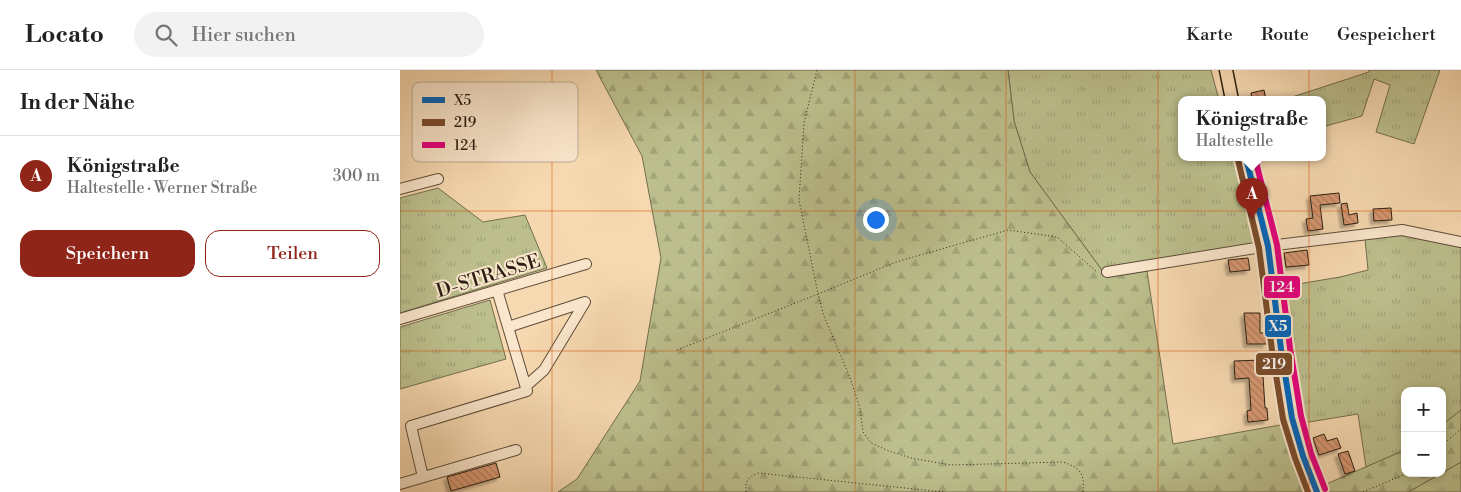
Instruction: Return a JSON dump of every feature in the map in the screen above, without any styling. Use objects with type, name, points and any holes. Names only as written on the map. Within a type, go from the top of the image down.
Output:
[{"type":"main road","points":[[1226,70],[1231,96]]},
{"type":"main road","points":[[1247,161],[1268,246],[1290,407],[1303,456],[1317,492]]},
{"type":"street","points":[[400,188],[438,179]]},
{"type":"street","points":[[1107,272],[1268,246],[1402,230],[1461,242]]},
{"type":"street","name":"D-STRASSE","points":[[400,319],[586,264]]},
{"type":"street","points":[[423,477],[411,426],[527,391],[497,290]]},
{"type":"street","points":[[508,327],[585,302],[544,370],[526,386]]},
{"type":"street","points":[[400,484],[516,450]]},
{"type":"path","points":[[817,70],[804,123],[799,200],[824,316],[850,375],[860,408],[863,432],[871,443],[911,458],[952,464],[1063,462],[1076,467],[1083,476],[1083,492]]},
{"type":"path","points":[[677,350],[896,262],[1008,230],[1057,237],[1100,274],[1107,272]]},
{"type":"path","points":[[1446,442],[1461,429]]},
{"type":"path","points":[[746,492],[745,484],[749,477],[758,473],[944,492]]},
{"type":"path","points":[[1363,492],[1401,476]]},
{"type":"green space","points":[[596,70],[1008,70],[1014,121],[1030,172],[1107,277],[1147,271],[1173,444],[1286,424],[1307,492],[558,492],[577,479],[640,381],[661,258],[642,156]]},
{"type":"green space","points":[[1008,70],[1211,70],[1218,96],[1178,96],[1178,161],[1236,161],[1264,248],[1107,277],[1030,172],[1014,121]]},
{"type":"green space","points":[[1369,70],[1440,70],[1414,144],[1376,132],[1390,85],[1374,79],[1362,116],[1326,126],[1326,96],[1295,96],[1369,72]]},
{"type":"green space","points":[[438,188],[483,222],[525,215],[547,268],[400,313],[400,198]]},
{"type":"green space","points":[[1398,234],[1461,246],[1461,410],[1446,422],[1446,387],[1401,387],[1401,452],[1366,467],[1358,414],[1303,423],[1286,286],[1340,277],[1368,270],[1365,239]]},
{"type":"green space","points":[[490,300],[506,359],[400,389],[400,327]]},
{"type":"green space","points":[[1461,410],[1461,462],[1446,471],[1446,432],[1446,422]]},
{"type":"green space","points":[[1401,452],[1401,477],[1435,477],[1408,492],[1327,492],[1324,485]]},
{"type":"green space","points":[[1461,462],[1461,492],[1408,492],[1434,477],[1446,477],[1446,470]]},
{"type":"building","points":[[1264,90],[1265,96],[1252,96],[1251,93]]},
{"type":"building","points":[[1339,193],[1340,203],[1320,205],[1323,229],[1308,231],[1306,219],[1313,218],[1310,196]]},
{"type":"building","points":[[1347,203],[1349,215],[1357,213],[1358,223],[1344,225],[1341,204]]},
{"type":"building","points":[[1391,208],[1392,220],[1374,221],[1373,209]]},
{"type":"building","points":[[1307,250],[1309,265],[1286,267],[1284,253]]},
{"type":"building","points":[[1248,258],[1250,270],[1230,272],[1228,260]]},
{"type":"building","points":[[1244,313],[1260,313],[1260,333],[1267,333],[1267,344],[1247,344]]},
{"type":"building","points":[[1262,360],[1265,408],[1267,408],[1268,420],[1248,422],[1247,411],[1251,410],[1249,378],[1235,379],[1234,361]]},
{"type":"building","points":[[1324,434],[1327,441],[1337,438],[1341,448],[1319,455],[1313,438]]},
{"type":"building","points":[[1348,451],[1355,471],[1345,474],[1338,454]]},
{"type":"building","points":[[496,463],[500,477],[451,491],[447,477]]},
{"type":"transit line","name":"219","points":[[1238,161],[1259,248],[1283,419],[1308,492]]},
{"type":"transit line","name":"X5","points":[[1247,161],[1268,246],[1292,418],[1303,456],[1317,492]]},
{"type":"transit line","name":"124","points":[[1256,161],[1277,245],[1301,416],[1311,453],[1325,489]]},
{"type":"place","name":"Königstraße","points":[[1252,219]]}]
